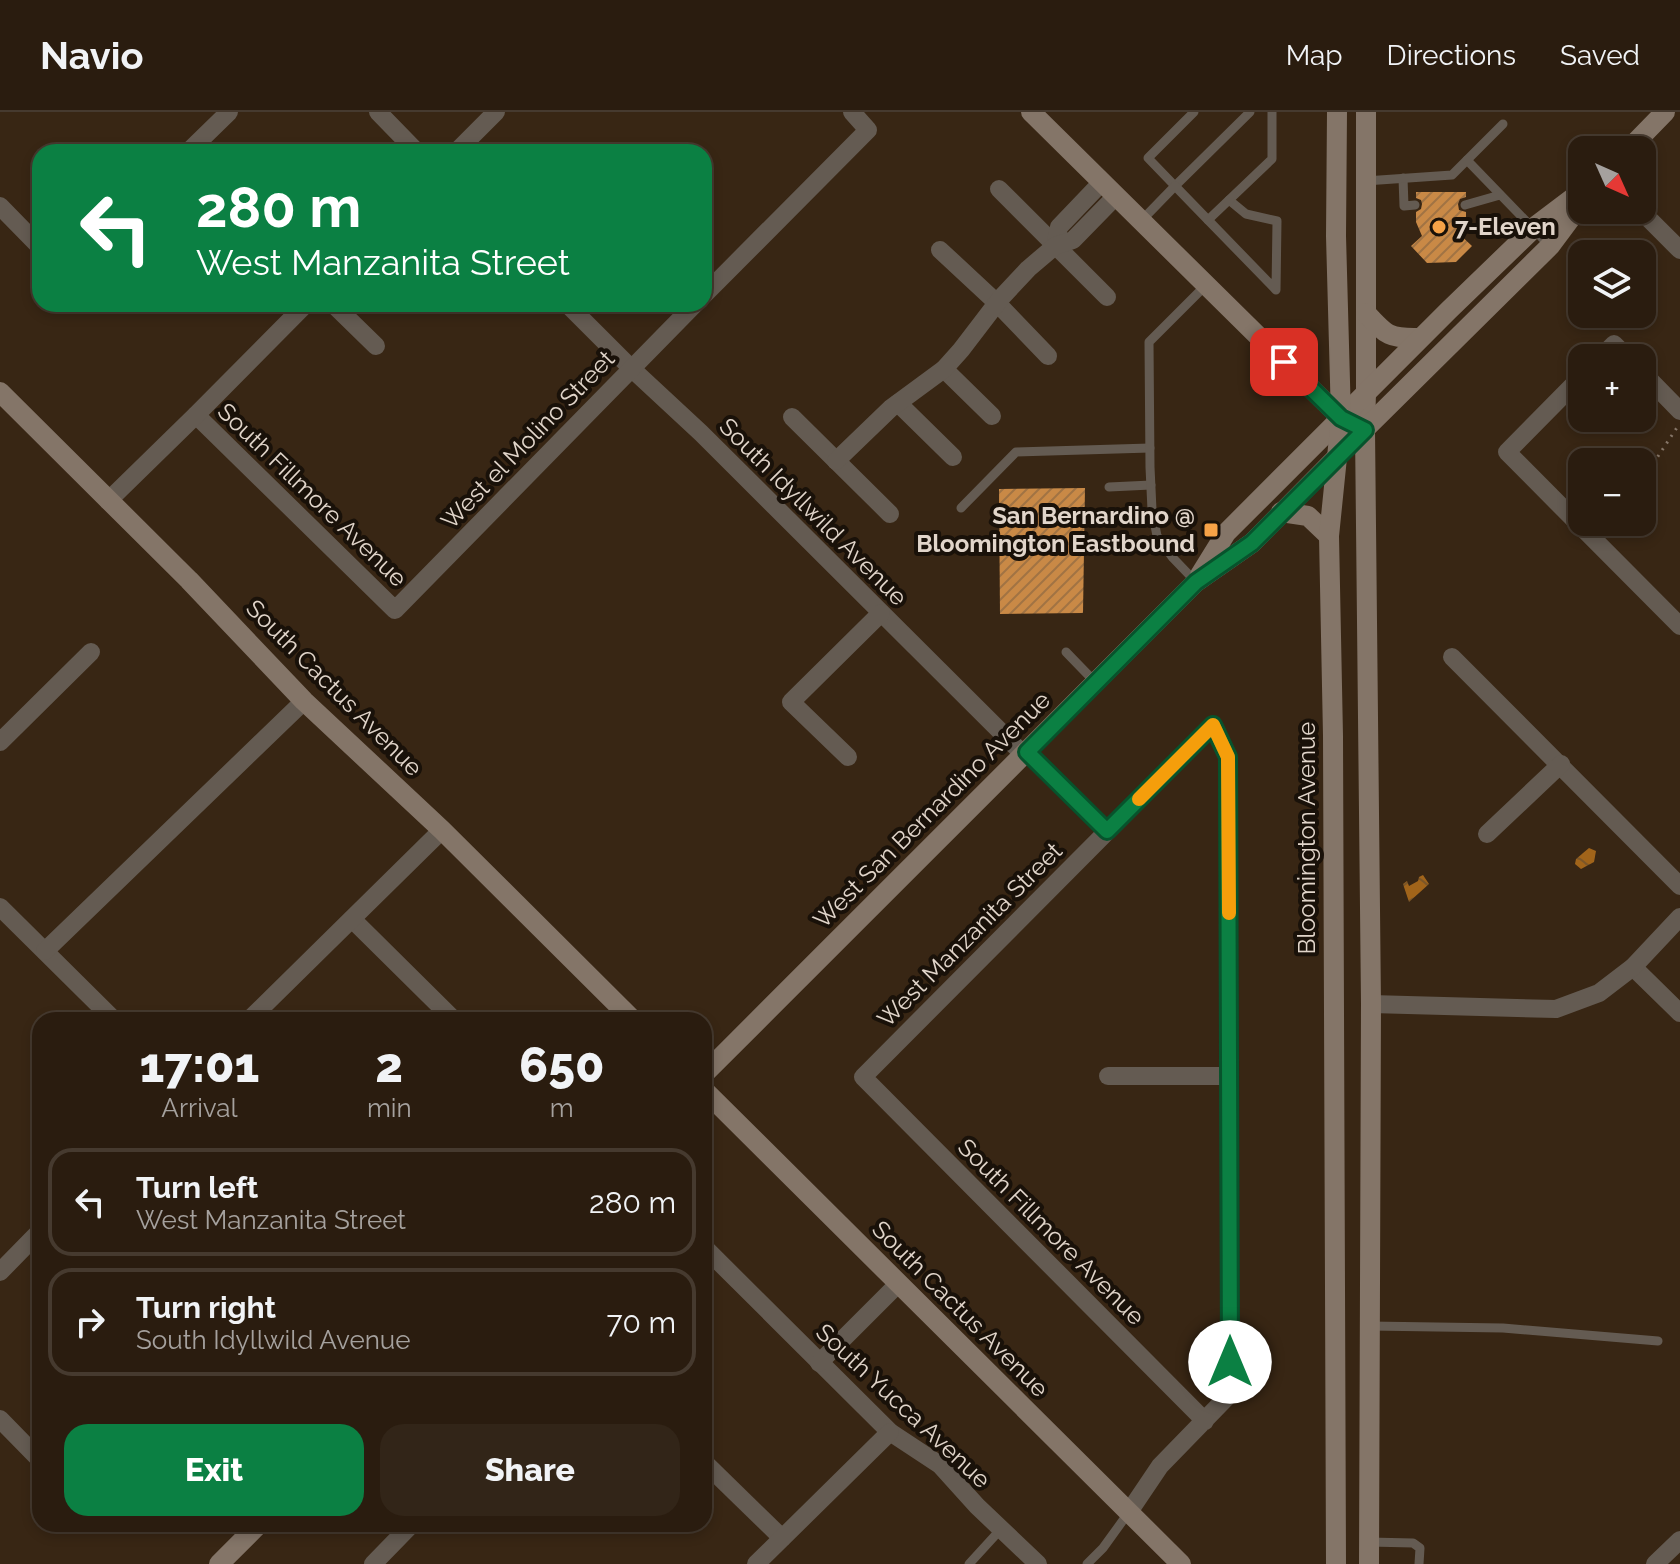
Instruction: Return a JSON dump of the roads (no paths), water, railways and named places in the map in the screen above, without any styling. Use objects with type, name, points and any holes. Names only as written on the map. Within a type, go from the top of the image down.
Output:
[{"type":"main road","points":[[1031,112],[1341,418],[1365,430]]},
{"type":"main road","name":"Bloomington Avenue","points":[[1336,1564],[1333,736],[1329,536],[1341,418],[1336,236],[1337,112]]},
{"type":"main road","points":[[1366,112],[1365,430],[1371,1004],[1369,1564]]},
{"type":"main road","points":[[1642,136],[1665,112]]},
{"type":"main road","name":"West San Bernardino Avenue","points":[[1196,582],[1226,533],[1420,338],[1534,229],[1568,202]]},
{"type":"main road","name":"West San Bernardino Avenue","points":[[712,1066],[1196,582],[1252,543],[1550,246],[1568,222]]},
{"type":"main road","points":[[1366,313],[1384,332],[1400,339],[1420,338]]},
{"type":"main road","name":"South Cactus Avenue","points":[[0,392],[189,580],[304,701],[442,830],[625,1012]]},
{"type":"main road","points":[[1281,512],[1308,516],[1329,536]]},
{"type":"main road","name":"South Cactus Avenue","points":[[712,1098],[1181,1564]]},
{"type":"main road","points":[[219,1564],[251,1532]]},
{"type":"street","points":[[196,144],[229,112]]},
{"type":"street","points":[[378,112],[409,144]]},
{"type":"street","points":[[464,144],[496,112]]},
{"type":"street","points":[[712,287],[868,130],[852,112]]},
{"type":"street","points":[[999,189],[1107,297]]},
{"type":"street","points":[[836,461],[898,403],[944,369],[1028,269],[1055,246],[1073,240],[1109,189]]},
{"type":"street","points":[[0,206],[32,239]]},
{"type":"street","points":[[1654,224],[1680,250]]},
{"type":"street","points":[[940,250],[1048,356]]},
{"type":"street","points":[[108,501],[298,312]]},
{"type":"street","points":[[341,312],[376,346]]},
{"type":"street","name":"South Idyllwild Avenue","points":[[575,312],[1107,831]]},
{"type":"street","name":"West el Molino Street","points":[[395,610],[687,312]]},
{"type":"street","points":[[944,369],[992,416]]},
{"type":"street","points":[[1656,386],[1680,411]]},
{"type":"street","points":[[1568,390],[1507,452],[1680,626]]},
{"type":"street","points":[[898,403],[953,457]]},
{"type":"street","name":"South Fillmore Avenue","points":[[196,415],[395,610]]},
{"type":"street","points":[[792,417],[890,514]]},
{"type":"street","points":[[848,757],[791,702],[881,613]]},
{"type":"street","points":[[0,742],[91,652]]},
{"type":"street","points":[[1452,657],[1680,886]]},
{"type":"street","points":[[45,951],[304,701]]},
{"type":"street","name":"West Manzanita Street","points":[[863,1077],[1213,725],[1228,757],[1229,1076]]},
{"type":"street","points":[[1487,834],[1561,764]]},
{"type":"street","points":[[257,1012],[442,830]]},
{"type":"street","points":[[0,907],[106,1012]]},
{"type":"street","points":[[1371,1004],[1556,1009],[1599,993],[1633,967],[1680,917]]},
{"type":"street","points":[[352,919],[446,1012]]},
{"type":"street","points":[[1633,967],[1680,1013]]},
{"type":"street","points":[[1108,1076],[1229,1076],[1230,1394],[1160,1466],[1129,1512]]},
{"type":"street","name":"South Fillmore Avenue","points":[[863,1077],[1205,1421]]},
{"type":"street","points":[[0,1272],[32,1239]]},
{"type":"street","name":"South Yucca Avenue","points":[[712,1255],[890,1432],[940,1465],[977,1506],[1038,1564]]},
{"type":"street","points":[[819,1363],[898,1284]]},
{"type":"street","points":[[0,1419],[32,1452]]},
{"type":"street","points":[[756,1564],[890,1432]]},
{"type":"street","points":[[712,1470],[782,1538]]},
{"type":"street","points":[[373,1564],[404,1532]]},
{"type":"street","points":[[1655,1564],[1680,1540]]},
{"type":"lane","points":[[1194,112],[1148,158],[1276,290],[1277,221],[1246,214],[1229,200]]},
{"type":"lane","points":[[1141,221],[1250,112]]},
{"type":"lane","points":[[1208,220],[1272,159],[1272,112]]},
{"type":"lane","points":[[1365,181],[1452,175],[1503,124]]},
{"type":"lane","points":[[1467,160],[1550,246]]},
{"type":"lane","points":[[1403,178],[1404,206],[1415,205]]},
{"type":"lane","points":[[1465,205],[1500,195]]},
{"type":"lane","points":[[1196,582],[1157,536],[1152,510],[1149,342],[1206,285]]},
{"type":"lane","points":[[961,508],[1016,452],[1150,448]]},
{"type":"lane","points":[[1109,487],[1151,485]]},
{"type":"lane","points":[[1066,652],[1096,683]]},
{"type":"lane","points":[[1370,1326],[1503,1328],[1658,1341]]},
{"type":"lane","points":[[1087,1564],[1129,1512]]},
{"type":"lane","points":[[969,1564],[1001,1529]]},
{"type":"lane","points":[[1369,1542],[1413,1543],[1420,1548],[1419,1564]]},
{"type":"water","points":[[1589,848],[1596,851],[1594,862],[1581,869],[1575,864],[1576,859]]},
{"type":"water","points":[[1423,875],[1429,884],[1409,902],[1403,884],[1407,881],[1409,886]]},
{"type":"place","name":"7-Eleven","points":[[1439,227]]},
{"type":"place","name":"San Bernardino @ Bloomington Eastbound","points":[[1211,530]]}]
